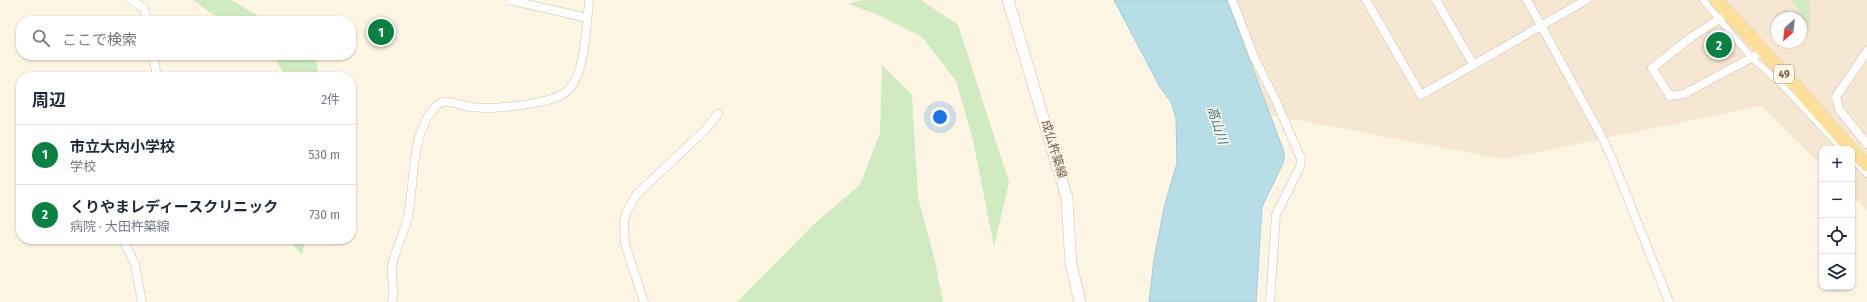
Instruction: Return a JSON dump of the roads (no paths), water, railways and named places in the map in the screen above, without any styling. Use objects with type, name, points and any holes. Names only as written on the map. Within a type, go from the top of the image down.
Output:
[{"type":"main road","name":"成仏杵築線","points":[[1008,0],[1068,198],[1071,264],[1080,302]]},
{"type":"main road","name":"49","points":[[1716,0],[1724,16],[1764,52],[1847,146]]},
{"type":"main road","name":"49","points":[[1855,154],[1867,165]]},
{"type":"street","points":[[130,0],[144,8],[146,16]]},
{"type":"street","points":[[510,0],[587,18]]},
{"type":"street","points":[[392,302],[394,294],[392,268],[395,252],[407,219],[420,132],[427,117],[438,104],[444,101],[482,108],[511,106],[552,99],[566,92],[570,88],[578,72],[584,51],[589,0]]},
{"type":"street","points":[[1232,0],[1254,57],[1276,101],[1301,159],[1300,167],[1276,215],[1270,302]]},
{"type":"street","points":[[1366,0],[1421,95],[1586,0]]},
{"type":"street","points":[[1436,0],[1473,64]]},
{"type":"street","points":[[1527,0],[1609,152],[1669,302]]},
{"type":"street","points":[[1703,0],[1724,16],[1752,58],[1780,83],[1839,146]]},
{"type":"street","points":[[1724,16],[1693,36],[1652,68],[1670,96],[1684,94],[1764,52]]},
{"type":"street","points":[[1867,51],[1836,97],[1840,109],[1867,144]]},
{"type":"street","points":[[154,60],[156,72]]},
{"type":"street","points":[[644,302],[625,244],[624,222],[626,213],[636,195],[704,130],[718,114]]},
{"type":"street","points":[[1855,162],[1867,174]]},
{"type":"street","points":[[126,244],[134,259],[142,302]]},
{"type":"water","name":"高山川","points":[[1114,0],[1227,0],[1284,152],[1284,161],[1262,207],[1256,302],[1149,302],[1154,259],[1164,208],[1177,163],[1176,118],[1171,102],[1160,87]]},
{"type":"place","name":"市立大内小学校","points":[[381,32]]},
{"type":"place","name":"くりやまレディースクリニック","points":[[1719,45]]}]
